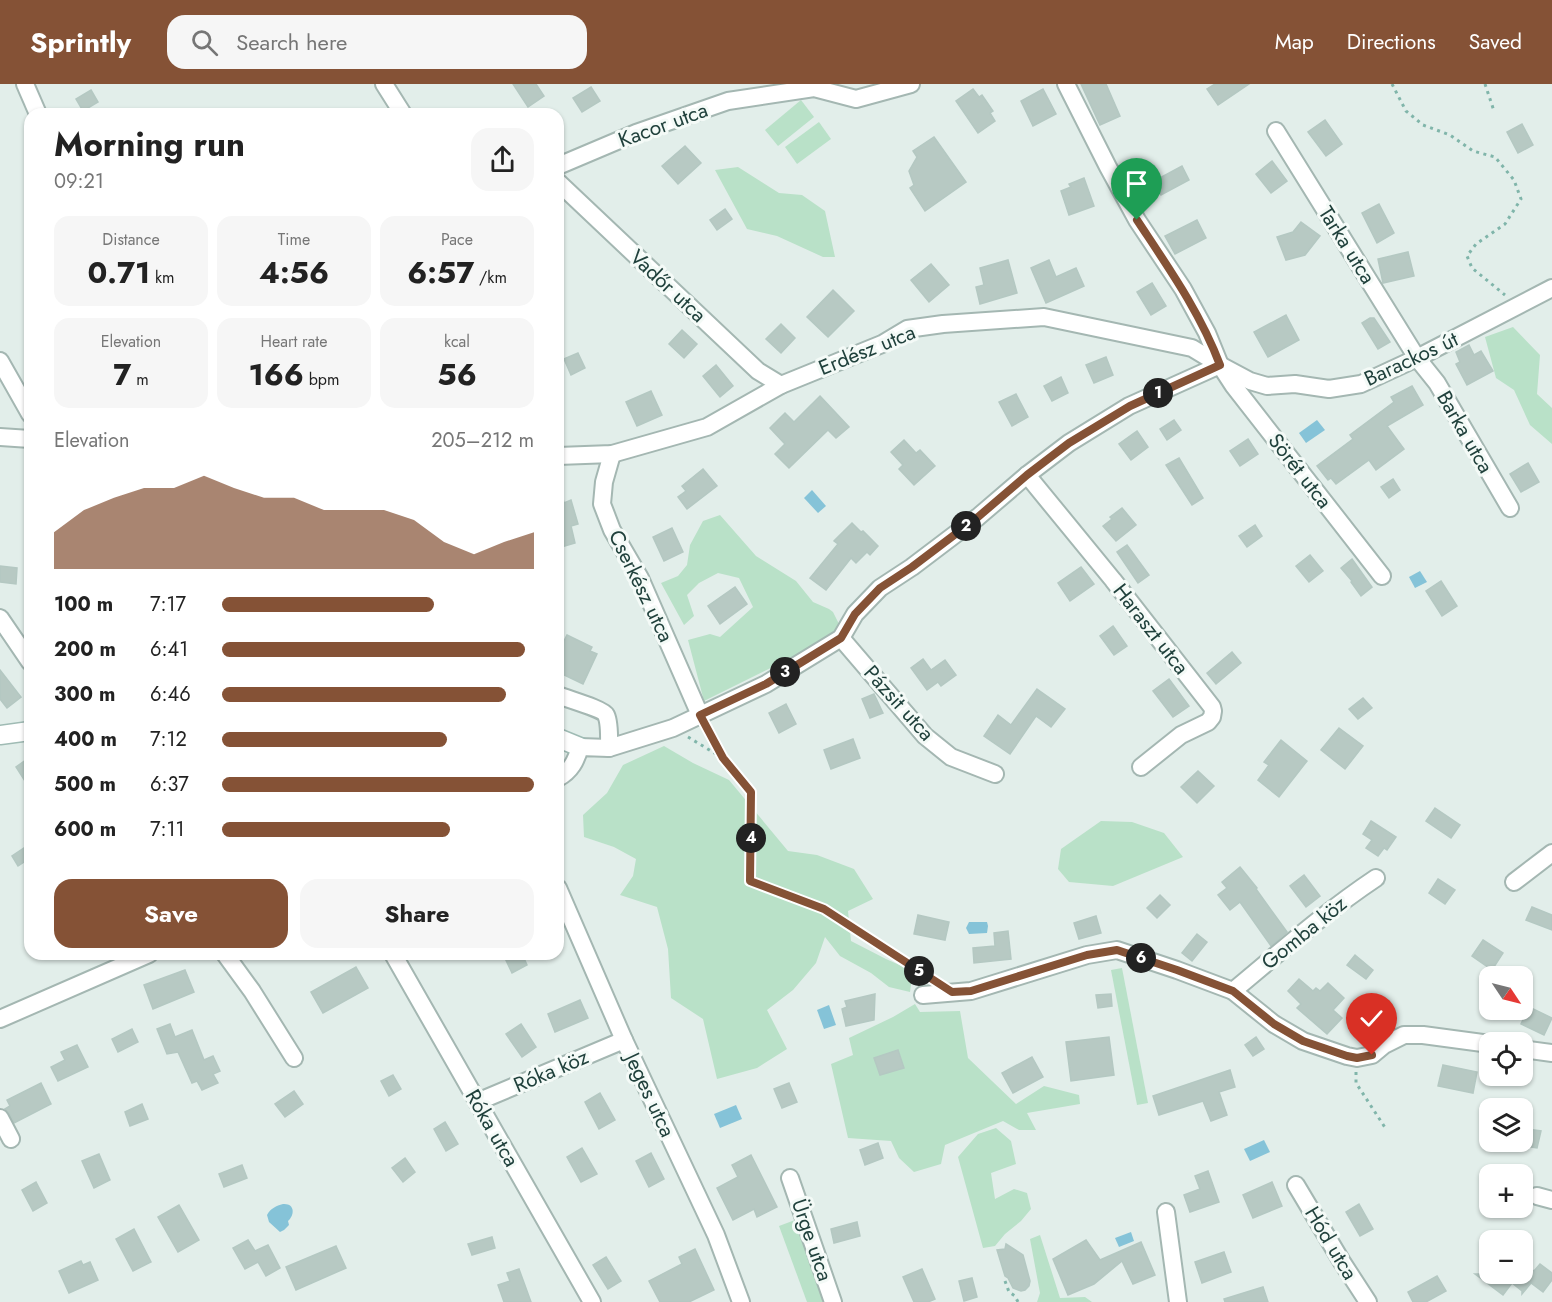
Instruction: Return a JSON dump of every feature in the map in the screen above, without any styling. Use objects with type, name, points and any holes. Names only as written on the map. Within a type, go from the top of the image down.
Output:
[{"type":"street","points":[[25,84],[35,108]]},
{"type":"street","points":[[384,84],[399,108]]},
{"type":"street","name":"Kacor utca","points":[[564,163],[636,133],[728,101],[814,88],[856,99],[911,84]]},
{"type":"street","points":[[564,740],[580,747],[609,748],[673,728],[766,684],[841,638],[855,614],[880,588],[978,517],[1069,443],[1130,406],[1220,365],[1207,333],[1183,289],[1137,220],[1066,84]]},
{"type":"street","name":"Tarka utca","points":[[1276,131],[1417,358]]},
{"type":"street","name":"Vadőr utca","points":[[564,188],[758,371],[780,385]]},
{"type":"street","name":"Barackos út","points":[[1220,365],[1250,381],[1267,386],[1295,384],[1329,389],[1361,384],[1417,358],[1552,288]]},
{"type":"street","name":"Erdész utca","points":[[564,456],[612,454],[707,427],[780,385],[882,344],[908,329],[943,324],[1044,317],[1192,348],[1220,365]]},
{"type":"street","name":"Barka utca","points":[[1417,358],[1437,383],[1510,508]]},
{"type":"street","points":[[0,361],[24,403]]},
{"type":"street","name":"Sörét utca","points":[[1220,365],[1233,385],[1382,576]]},
{"type":"street","points":[[0,436],[24,438]]},
{"type":"street","name":"Cserkész utca","points":[[612,454],[604,482],[602,504],[612,530],[640,578],[700,715]]},
{"type":"street","name":"Haraszt utca","points":[[1027,475],[1212,707],[1212,717],[1208,722],[1181,735],[1141,767]]},
{"type":"street","points":[[0,618],[24,653]]},
{"type":"street","name":"Pázsit utca","points":[[841,638],[925,736],[951,757],[995,774]]},
{"type":"street","points":[[564,697],[602,710],[607,717],[609,748]]},
{"type":"street","points":[[0,735],[24,732]]},
{"type":"street","points":[[564,775],[576,763],[580,747]]},
{"type":"street","points":[[1514,882],[1552,854]]},
{"type":"street","name":"Gomba köz","points":[[1233,991],[1309,927],[1376,878]]},
{"type":"street","name":"Jeges utca","points":[[564,902],[624,1040],[716,1234],[741,1302]]},
{"type":"street","points":[[923,995],[971,991],[1087,955],[1117,950],[1233,991],[1274,1024],[1303,1041],[1352,1057],[1372,1055],[1384,1045],[1404,1035],[1423,1035],[1479,1043]]},
{"type":"street","points":[[0,1019],[135,960]]},
{"type":"street","points":[[229,960],[294,1058]]},
{"type":"street","name":"Róka utca","points":[[396,960],[592,1302]]},
{"type":"street","name":"Róka köz","points":[[477,1102],[624,1040]]},
{"type":"street","points":[[1533,1050],[1552,1053]]},
{"type":"street","points":[[0,1118],[11,1139]]},
{"type":"street","name":"Ürge utca","points":[[790,1178],[833,1302]]},
{"type":"street","name":"Hód utca","points":[[1296,1185],[1368,1302]]},
{"type":"street","points":[[1166,1212],[1178,1302]]},
{"type":"path","points":[[1392,84],[1406,111],[1424,125],[1450,135],[1473,151],[1495,157],[1515,180],[1521,200],[1505,225],[1476,244],[1467,256],[1472,268],[1517,306]]},
{"type":"path","points":[[1485,84],[1494,111]]},
{"type":"path","points":[[700,715],[723,758],[751,792],[750,881],[824,909],[952,992]]},
{"type":"path","points":[[673,728],[723,758]]},
{"type":"path","points":[[1352,1057],[1356,1083],[1386,1129]]},
{"type":"path","points":[[1005,1281],[1009,1292],[1018,1302]]},
{"type":"green space","points":[[801,100],[814,117],[778,146],[765,130]]},
{"type":"green space","points":[[819,122],[831,139],[797,164],[785,147]]},
{"type":"green space","points":[[738,167],[779,193],[802,195],[825,211],[835,257],[823,257],[777,236],[747,229],[715,170]]},
{"type":"green space","points":[[1513,327],[1540,355],[1537,394],[1552,408],[1552,444],[1530,425],[1514,390],[1496,378],[1485,337]]},
{"type":"green space","points":[[720,515],[756,556],[796,581],[813,602],[833,612],[839,624],[829,639],[704,701],[688,640],[710,634],[720,637],[753,607],[739,578],[718,573],[699,583],[687,595],[694,616],[684,625],[661,583],[678,576],[687,565],[690,545],[703,521]]},
{"type":"green space","points":[[664,746],[729,780],[788,851],[817,855],[854,869],[873,899],[848,911],[851,941],[913,971],[910,992],[889,987],[871,973],[840,956],[825,937],[816,963],[793,990],[767,1010],[787,1049],[757,1068],[717,1079],[703,1019],[671,998],[668,949],[657,907],[620,895],[633,876],[636,859],[614,847],[584,837],[583,815],[607,793],[623,765]]},
{"type":"green space","points":[[1101,821],[1132,822],[1164,833],[1183,857],[1113,886],[1069,882],[1058,869],[1061,849]]},
{"type":"green space","points":[[1122,968],[1148,1103],[1137,1105],[1111,970]]},
{"type":"green space","points":[[915,1004],[920,1012],[960,1011],[968,1058],[1016,1104],[1044,1086],[1079,1095],[1080,1104],[1027,1113],[1036,1130],[1019,1130],[1003,1121],[945,1145],[941,1164],[914,1172],[899,1158],[891,1141],[848,1138],[831,1064],[853,1055],[849,1038]]},
{"type":"green space","points":[[996,1128],[1011,1141],[1016,1164],[991,1173],[995,1199],[1014,1189],[1027,1193],[1031,1209],[995,1246],[983,1248],[958,1157],[978,1134]]},
{"type":"green space","points":[[795,1220],[823,1302],[807,1302],[779,1226]]},
{"type":"green space","points":[[1040,1235],[1060,1298],[1085,1297],[1092,1302],[1037,1302],[1040,1293],[1030,1239]]},
{"type":"water","points":[[1317,420],[1325,430],[1306,443],[1299,433]]},
{"type":"water","points":[[812,490],[826,506],[818,513],[804,498]]},
{"type":"water","points":[[1420,571],[1427,582],[1415,588],[1409,577]]},
{"type":"water","points":[[969,922],[987,922],[987,933],[969,934],[966,928]]},
{"type":"water","points":[[829,1005],[836,1025],[824,1029],[817,1010]]},
{"type":"water","points":[[736,1105],[742,1119],[720,1128],[714,1114]]},
{"type":"water","points":[[1264,1140],[1270,1152],[1250,1161],[1244,1149]]},
{"type":"water","points":[[283,1204],[290,1205],[293,1213],[288,1221],[289,1225],[280,1232],[269,1222],[267,1215],[274,1208]]},
{"type":"water","points":[[1131,1232],[1134,1241],[1119,1247],[1115,1238]]},
{"type":"building","points":[[513,84],[536,84],[544,96],[528,107]]},
{"type":"building","points":[[1081,84],[1106,84],[1120,116],[1100,125]]},
{"type":"building","points":[[1215,84],[1249,84],[1218,105],[1207,89]]},
{"type":"building","points":[[591,87],[600,101],[582,112],[573,98]]},
{"type":"building","points":[[973,89],[979,97],[982,95],[993,111],[990,113],[995,121],[978,133],[956,101]]},
{"type":"building","points":[[1043,89],[1056,114],[1033,126],[1021,101]]},
{"type":"building","points":[[91,90],[98,102],[88,108],[81,108],[76,99]]},
{"type":"building","points":[[1325,120],[1342,144],[1326,156],[1308,132]]},
{"type":"building","points":[[1522,124],[1533,145],[1518,153],[1507,132]]},
{"type":"building","points":[[934,137],[966,182],[925,211],[910,188],[914,185],[909,171],[917,157],[913,151]]},
{"type":"building","points":[[685,146],[701,163],[678,184],[662,166]]},
{"type":"building","points":[[1272,161],[1287,181],[1271,193],[1256,174]]},
{"type":"building","points":[[1182,166],[1189,180],[1161,195],[1154,181]]},
{"type":"building","points":[[1084,178],[1094,206],[1069,215],[1061,191],[1071,187],[1069,184]]},
{"type":"building","points":[[1379,204],[1394,233],[1377,243],[1362,213]]},
{"type":"building","points":[[725,209],[732,219],[717,230],[710,220]]},
{"type":"building","points":[[1197,220],[1206,238],[1175,254],[1165,236]]},
{"type":"building","points":[[1301,222],[1320,236],[1305,255],[1286,260],[1277,237],[1293,232]]},
{"type":"building","points":[[1408,252],[1414,276],[1383,283],[1378,259]]},
{"type":"building","points":[[1008,260],[1017,293],[980,304],[976,287],[984,285],[980,268]]},
{"type":"building","points":[[1049,260],[1056,277],[1076,268],[1084,286],[1046,303],[1031,268]]},
{"type":"building","points":[[931,264],[949,285],[929,302],[911,280]]},
{"type":"building","points":[[1152,283],[1166,306],[1151,315],[1137,292]]},
{"type":"building","points":[[833,290],[854,311],[828,337],[807,317]]},
{"type":"building","points":[[1286,315],[1299,340],[1268,357],[1254,332]]},
{"type":"building","points":[[1374,318],[1390,342],[1378,349],[1362,323]]},
{"type":"building","points":[[781,324],[795,338],[781,353],[766,339]]},
{"type":"building","points":[[682,330],[697,344],[684,358],[669,344]]},
{"type":"building","points":[[1469,345],[1474,355],[1481,351],[1493,371],[1467,385],[1456,364],[1460,362],[1456,352]]},
{"type":"building","points":[[578,353],[585,368],[571,375],[564,359]]},
{"type":"building","points":[[1106,357],[1113,375],[1094,383],[1086,365]]},
{"type":"building","points":[[716,365],[733,386],[720,397],[703,376]]},
{"type":"building","points":[[1061,377],[1068,393],[1052,401],[1044,386]]},
{"type":"building","points":[[1412,386],[1423,405],[1387,426],[1404,449],[1376,470],[1369,460],[1336,484],[1331,478],[1328,480],[1317,466],[1353,439],[1350,435],[1394,402],[1391,397]]},
{"type":"building","points":[[651,391],[662,415],[637,426],[626,402]]},
{"type":"building","points":[[1016,394],[1028,417],[1012,426],[999,402]]},
{"type":"building","points":[[820,396],[849,427],[836,438],[828,430],[789,468],[775,454],[785,444],[770,428],[785,413],[794,422]]},
{"type":"building","points":[[1174,420],[1181,430],[1167,440],[1160,429]]},
{"type":"building","points":[[1137,431],[1148,447],[1131,460],[1119,444]]},
{"type":"building","points":[[1248,439],[1258,454],[1240,466],[1230,451]]},
{"type":"building","points":[[904,440],[916,453],[920,450],[935,466],[914,485],[899,469],[903,465],[891,452]]},
{"type":"building","points":[[1179,458],[1203,498],[1192,505],[1166,465]]},
{"type":"building","points":[[1528,463],[1539,482],[1521,492],[1510,474]]},
{"type":"building","points":[[703,469],[717,486],[687,509],[678,497],[686,491],[682,486]]},
{"type":"building","points":[[1393,479],[1400,490],[1389,498],[1381,487]]},
{"type":"building","points":[[571,500],[578,524],[571,526],[575,543],[564,546],[564,503]]},
{"type":"building","points":[[1122,508],[1136,525],[1116,541],[1103,526]]},
{"type":"building","points":[[852,523],[878,546],[870,555],[867,552],[856,563],[851,558],[826,590],[810,578],[838,544],[834,541]]},
{"type":"building","points":[[1255,525],[1262,536],[1247,547],[1239,536]]},
{"type":"building","points":[[672,528],[683,552],[664,561],[653,537]]},
{"type":"building","points":[[1127,545],[1149,575],[1138,583],[1117,552]]},
{"type":"building","points":[[1310,555],[1323,571],[1309,582],[1296,566]]},
{"type":"building","points":[[1352,559],[1372,587],[1361,596],[1341,568]]},
{"type":"building","points":[[0,566],[17,568],[16,584],[0,582]]},
{"type":"building","points":[[1081,567],[1094,584],[1070,601],[1058,583]]},
{"type":"building","points":[[1441,581],[1457,606],[1442,616],[1426,591]]},
{"type":"building","points":[[735,587],[747,604],[720,624],[708,606]]},
{"type":"building","points":[[1113,626],[1127,646],[1114,655],[1100,636]]},
{"type":"building","points":[[567,635],[592,647],[590,651],[597,654],[583,684],[564,675],[564,641]]},
{"type":"building","points":[[1232,652],[1241,663],[1216,684],[1207,673]]},
{"type":"building","points":[[923,659],[931,670],[945,660],[956,675],[941,686],[938,682],[927,690],[911,668]]},
{"type":"building","points":[[0,670],[21,697],[7,708],[0,699]]},
{"type":"building","points":[[1169,679],[1189,706],[1173,717],[1153,691]]},
{"type":"building","points":[[1037,689],[1065,709],[1051,727],[1036,716],[1010,754],[984,736],[998,715],[1011,725]]},
{"type":"building","points":[[874,694],[883,713],[870,718],[862,699]]},
{"type":"building","points":[[1363,698],[1372,708],[1358,719],[1349,709]]},
{"type":"building","points":[[786,704],[796,724],[779,733],[769,713]]},
{"type":"building","points":[[1339,728],[1363,746],[1345,769],[1321,750]]},
{"type":"building","points":[[853,739],[860,758],[831,769],[824,750]]},
{"type":"building","points":[[1281,740],[1307,761],[1279,797],[1258,780],[1269,765],[1264,762]]},
{"type":"building","points":[[24,761],[24,780],[16,767]]},
{"type":"building","points":[[1198,771],[1214,786],[1197,803],[1181,787]]},
{"type":"building","points":[[1435,808],[1460,825],[1451,838],[1426,821]]},
{"type":"building","points":[[1371,821],[1396,837],[1387,850],[1384,848],[1378,856],[1366,848],[1372,840],[1363,834]]},
{"type":"building","points":[[24,848],[24,862],[18,866],[12,856]]},
{"type":"building","points":[[1240,867],[1287,932],[1271,946],[1240,902],[1230,910],[1218,895],[1227,888],[1222,882]]},
{"type":"building","points":[[1304,875],[1320,896],[1306,907],[1290,886]]},
{"type":"building","points":[[1438,879],[1455,890],[1445,904],[1429,893]]},
{"type":"building","points":[[1160,895],[1170,905],[1157,918],[1147,908]]},
{"type":"building","points":[[1532,907],[1552,915],[1552,930],[1526,920]]},
{"type":"building","points":[[918,915],[949,922],[945,940],[914,934]]},
{"type":"building","points":[[1096,916],[1101,933],[1079,939],[1074,923]]},
{"type":"building","points":[[1008,931],[1011,959],[974,963],[973,948],[995,946],[994,933]]},
{"type":"building","points":[[1197,934],[1207,942],[1192,961],[1182,953]]},
{"type":"building","points":[[1483,940],[1503,953],[1495,966],[1486,966],[1472,956]]},
{"type":"building","points":[[1355,955],[1373,970],[1366,979],[1347,965]]},
{"type":"building","points":[[506,960],[525,960],[527,965],[512,973]]},
{"type":"building","points":[[356,967],[368,988],[323,1013],[311,992]]},
{"type":"building","points":[[185,970],[194,992],[153,1009],[144,985]]},
{"type":"building","points":[[1299,979],[1313,991],[1316,988],[1320,991],[1328,983],[1344,998],[1333,1010],[1342,1018],[1327,1034],[1297,1008],[1301,1004],[1288,991]]},
{"type":"building","points":[[875,994],[874,1020],[846,1026],[842,1009],[847,1007],[845,1001]]},
{"type":"building","points":[[1111,994],[1112,1006],[1098,1008],[1096,995]]},
{"type":"building","points":[[580,1000],[588,1018],[555,1032],[548,1014]]},
{"type":"building","points":[[1533,1009],[1552,1018],[1544,1035],[1521,1024],[1523,1020],[1533,1020]]},
{"type":"building","points":[[170,1024],[175,1037],[192,1030],[204,1060],[213,1056],[220,1071],[213,1074],[218,1083],[202,1090],[197,1081],[192,1083],[178,1052],[167,1054],[157,1029]]},
{"type":"building","points":[[521,1024],[536,1047],[522,1057],[506,1034]]},
{"type":"building","points":[[132,1029],[138,1042],[118,1052],[112,1039]]},
{"type":"building","points":[[1109,1037],[1114,1075],[1071,1081],[1066,1042]]},
{"type":"building","points":[[1256,1037],[1264,1049],[1253,1056],[1245,1045]]},
{"type":"building","points":[[77,1045],[88,1067],[58,1081],[51,1067],[65,1060],[61,1052]]},
{"type":"building","points":[[898,1050],[904,1068],[880,1075],[874,1058]]},
{"type":"building","points":[[1032,1057],[1043,1077],[1013,1093],[1002,1073]]},
{"type":"building","points":[[1443,1065],[1477,1072],[1473,1093],[1438,1086]]},
{"type":"building","points":[[1230,1070],[1235,1087],[1219,1092],[1227,1115],[1211,1121],[1203,1101],[1159,1115],[1153,1096]]},
{"type":"building","points":[[393,1075],[401,1089],[389,1096],[381,1081]]},
{"type":"building","points":[[41,1083],[51,1104],[14,1123],[5,1109],[10,1106],[7,1100]]},
{"type":"building","points":[[789,1083],[797,1102],[782,1108],[774,1089]]},
{"type":"building","points":[[294,1091],[303,1104],[285,1117],[275,1104]]},
{"type":"building","points":[[600,1093],[615,1120],[599,1129],[585,1102]]},
{"type":"building","points":[[142,1104],[148,1119],[130,1126],[125,1112]]},
{"type":"building","points":[[445,1122],[458,1144],[446,1151],[434,1129]]},
{"type":"building","points":[[1533,1130],[1541,1131],[1537,1148],[1533,1147]]},
{"type":"building","points":[[878,1143],[883,1158],[865,1165],[860,1150]]},
{"type":"building","points":[[582,1148],[597,1174],[581,1182],[567,1157]]},
{"type":"building","points":[[651,1153],[664,1179],[649,1187],[636,1161]]},
{"type":"building","points":[[99,1154],[110,1180],[94,1188],[82,1161]]},
{"type":"building","points":[[751,1155],[777,1207],[757,1217],[754,1209],[733,1220],[717,1188],[738,1177],[732,1165]]},
{"type":"building","points":[[405,1158],[415,1172],[403,1182],[392,1168]]},
{"type":"building","points":[[242,1165],[247,1178],[224,1187],[219,1174]]},
{"type":"building","points":[[1208,1171],[1219,1202],[1190,1212],[1184,1195],[1200,1189],[1195,1176]]},
{"type":"building","points":[[36,1182],[47,1203],[33,1211],[22,1190]]},
{"type":"building","points":[[1272,1182],[1282,1206],[1253,1218],[1243,1195]]},
{"type":"building","points":[[1359,1204],[1373,1229],[1360,1236],[1346,1212]]},
{"type":"building","points":[[179,1205],[199,1240],[178,1252],[158,1217]]},
{"type":"building","points":[[857,1222],[860,1236],[834,1243],[831,1229]]},
{"type":"building","points":[[134,1229],[151,1262],[133,1271],[116,1239]]},
{"type":"building","points":[[492,1237],[495,1248],[472,1255],[468,1244]]},
{"type":"building","points":[[248,1240],[255,1251],[268,1245],[280,1268],[266,1276],[258,1262],[245,1269],[233,1248]]},
{"type":"building","points":[[1086,1240],[1100,1260],[1141,1242],[1155,1275],[1133,1284],[1122,1261],[1094,1284],[1068,1295],[1053,1259]]},
{"type":"building","points":[[1006,1244],[1023,1255],[1030,1281],[1025,1290],[1013,1288],[1005,1276],[997,1250],[1005,1249]]},
{"type":"building","points":[[336,1246],[346,1268],[296,1290],[286,1267]]},
{"type":"building","points":[[695,1249],[714,1290],[689,1302],[660,1302],[649,1281],[682,1264],[679,1257]]},
{"type":"building","points":[[1224,1252],[1231,1272],[1202,1283],[1195,1262]]},
{"type":"building","points":[[606,1257],[621,1281],[608,1289],[593,1265]]},
{"type":"building","points":[[81,1261],[83,1265],[90,1262],[98,1280],[69,1293],[59,1271]]},
{"type":"building","points":[[1540,1264],[1552,1273],[1552,1280],[1543,1292],[1532,1284],[1533,1270]]},
{"type":"building","points":[[519,1269],[531,1302],[504,1302],[498,1285],[510,1281],[507,1273]]},
{"type":"building","points":[[922,1269],[935,1299],[928,1302],[914,1302],[903,1277]]},
{"type":"building","points":[[1437,1276],[1446,1291],[1426,1302],[1413,1302],[1408,1292]]},
{"type":"building","points":[[972,1278],[977,1297],[964,1301],[959,1281]]},
{"type":"building","points":[[1488,1284],[1511,1284],[1503,1295]]},
{"type":"building","points":[[1513,1284],[1530,1284],[1522,1294],[1522,1291]]},
{"type":"building","points":[[1263,1287],[1268,1302],[1225,1302],[1224,1299]]},
{"type":"route","points":[[1137,220],[1183,289],[1207,333],[1220,365],[1130,406],[1069,443],[978,517],[880,588],[855,614],[841,638],[766,684],[700,715],[723,758],[751,792],[750,881],[824,909],[952,992],[971,991],[1087,955],[1117,950],[1233,991],[1274,1024],[1303,1041],[1347,1056],[1357,1058],[1372,1055]]}]
